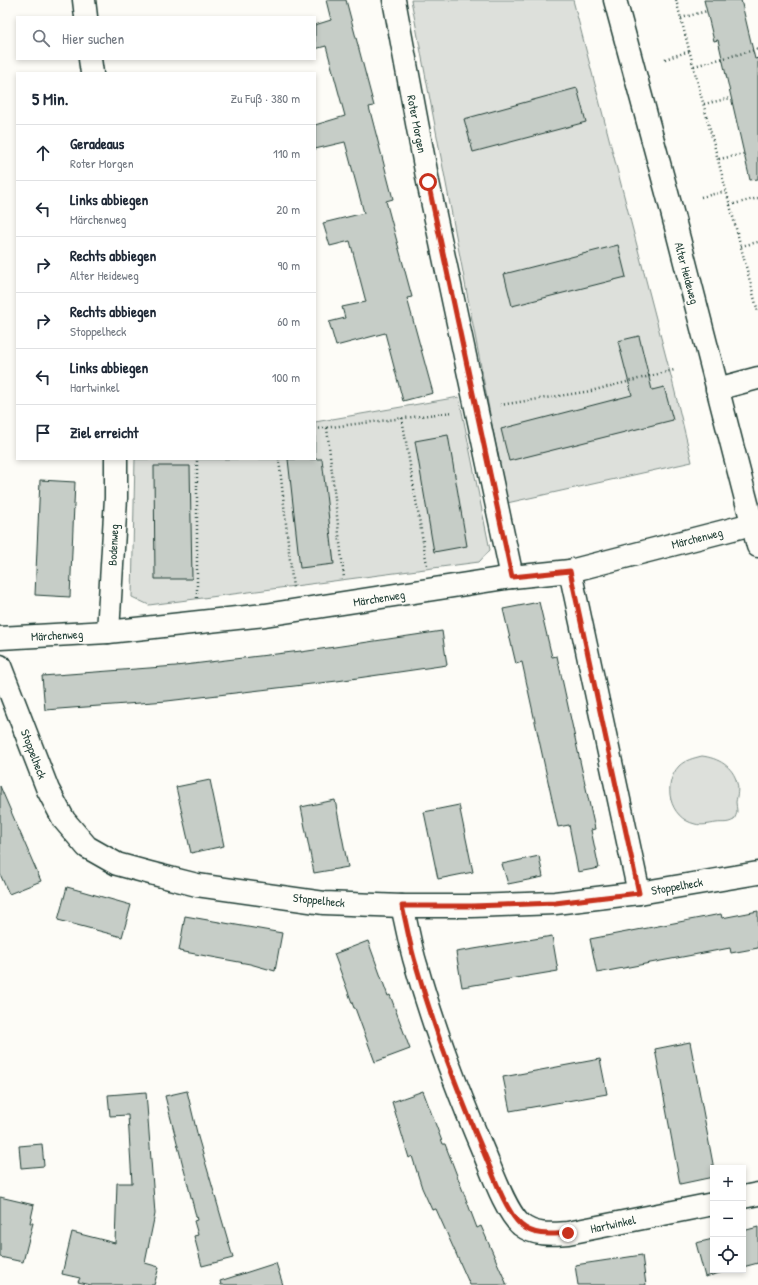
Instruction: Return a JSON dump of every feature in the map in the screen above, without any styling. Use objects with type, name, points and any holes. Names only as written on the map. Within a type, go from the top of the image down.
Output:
[{"type":"street","points":[[84,0],[86,16]]},
{"type":"street","name":"Roter Morgen","points":[[394,0],[428,182],[512,577]]},
{"type":"street","name":"Alter Heideweg","points":[[614,0],[670,204],[758,546]]},
{"type":"street","points":[[90,60],[92,72]]},
{"type":"street","points":[[718,389],[758,378]]},
{"type":"street","name":"Bodenweg","points":[[108,632],[116,505],[116,460]]},
{"type":"street","name":"Märchenweg","points":[[0,638],[108,632],[265,615],[512,577],[570,571],[752,524]]},
{"type":"street","points":[[570,571],[639,893]]},
{"type":"street","name":"Stoppelheck","points":[[0,666],[48,790],[64,820],[87,847],[117,864],[197,885],[324,903],[402,906],[472,906],[555,903],[639,893],[758,873]]},
{"type":"street","name":"Hartwinkel","points":[[402,906],[415,964],[436,1029],[464,1106],[496,1183],[510,1210],[521,1225],[533,1232],[549,1235],[568,1233],[710,1205]]},
{"type":"street","points":[[746,1196],[758,1194]]},
{"type":"path","points":[[676,0],[758,312]]},
{"type":"path","points":[[681,18],[707,11]]},
{"type":"path","points":[[694,66],[758,49]]},
{"type":"path","points":[[666,59],[690,51]]},
{"type":"path","points":[[704,104],[731,98]]},
{"type":"path","points":[[718,159],[744,154]]},
{"type":"path","points":[[701,197],[727,191]]},
{"type":"path","points":[[730,205],[758,198]]},
{"type":"path","points":[[741,246],[758,242]]},
{"type":"path","points":[[402,418],[431,590]]},
{"type":"path","points":[[327,428],[346,603]]},
{"type":"path","points":[[196,622],[197,460]]},
{"type":"path","points":[[279,460],[296,611]]},
{"type":"shaded area","points":[[411,0],[573,0],[692,462],[507,503]]},
{"type":"shaded area","points":[[459,397],[490,550],[479,562],[149,605],[132,597],[135,460],[316,460],[316,422]]},
{"type":"shaded area","points":[[702,756],[714,759],[724,764],[735,777],[738,790],[736,802],[737,812],[734,820],[698,825],[686,821],[674,808],[670,791],[674,773],[684,762]]},
{"type":"building","points":[[326,0],[346,0],[374,106],[369,107],[393,199],[386,201],[412,297],[407,298],[433,393],[403,401],[385,333],[336,346],[329,322],[345,318],[342,307],[366,302],[350,241],[330,246],[323,223],[364,213],[345,142],[316,149],[316,125],[345,116],[326,46],[316,49],[316,25],[331,20]]},
{"type":"building","points":[[704,0],[741,0],[755,59],[758,58],[758,179],[750,180],[718,40],[714,41]]},
{"type":"building","points":[[577,88],[586,122],[473,152],[464,119]]},
{"type":"building","points":[[618,245],[626,277],[512,306],[504,274]]},
{"type":"building","points":[[639,336],[652,390],[664,387],[673,420],[509,461],[501,429],[632,395],[618,341]]},
{"type":"building","points":[[448,435],[467,546],[434,552],[415,441]]},
{"type":"building","points":[[322,459],[334,564],[300,568],[288,460]]},
{"type":"building","points":[[154,466],[190,466],[192,579],[155,579]]},
{"type":"building","points":[[40,480],[75,482],[70,597],[35,595]]},
{"type":"building","points":[[539,602],[552,657],[557,656],[595,829],[591,830],[599,868],[578,872],[569,825],[558,827],[522,662],[516,664],[503,609]]},
{"type":"building","points":[[442,631],[447,665],[337,681],[167,701],[45,710],[42,676],[176,666],[301,652]]},
{"type":"building","points":[[210,780],[224,846],[191,853],[176,787]]},
{"type":"building","points":[[0,786],[41,881],[9,894],[0,874]]},
{"type":"building","points":[[335,800],[348,867],[314,873],[301,807]]},
{"type":"building","points":[[459,805],[473,872],[438,879],[424,812]]},
{"type":"building","points":[[539,856],[543,877],[508,884],[502,864]]},
{"type":"building","points":[[67,887],[131,905],[122,937],[58,920]]},
{"type":"building","points":[[758,911],[758,948],[731,953],[730,948],[597,973],[590,939],[721,914],[722,918]]},
{"type":"building","points":[[185,916],[282,933],[275,971],[250,964],[179,951]]},
{"type":"building","points":[[552,936],[558,971],[462,987],[456,952]]},
{"type":"building","points":[[368,941],[388,996],[390,995],[410,1049],[375,1062],[334,954]]},
{"type":"building","points":[[690,1042],[713,1164],[710,1165],[710,1178],[680,1184],[655,1049]]},
{"type":"building","points":[[600,1059],[607,1094],[510,1111],[503,1077]]},
{"type":"building","points":[[187,1091],[198,1137],[233,1258],[202,1266],[194,1236],[198,1235],[194,1221],[197,1220],[165,1096]]},
{"type":"building","points":[[423,1091],[477,1228],[481,1226],[507,1285],[470,1285],[436,1209],[432,1210],[422,1188],[412,1156],[409,1158],[392,1102]]},
{"type":"building","points":[[146,1092],[155,1214],[145,1263],[159,1267],[154,1285],[91,1285],[78,1282],[80,1278],[62,1274],[72,1232],[115,1243],[117,1183],[132,1183],[128,1115],[110,1116],[108,1095]]},
{"type":"building","points":[[42,1144],[44,1166],[21,1168],[19,1146]]},
{"type":"building","points":[[0,1197],[34,1205],[30,1223],[33,1223],[23,1262],[0,1257]]},
{"type":"building","points":[[758,1227],[758,1263],[746,1266],[746,1237],[746,1230]]},
{"type":"building","points":[[710,1240],[710,1273],[720,1273],[705,1277],[696,1243]]},
{"type":"building","points":[[642,1255],[646,1285],[578,1285],[575,1265]]},
{"type":"building","points":[[276,1263],[283,1285],[221,1285],[220,1281]]},
{"type":"route","points":[[428,182],[512,577],[570,571],[639,893],[555,903],[472,906],[402,906],[415,964],[436,1029],[464,1106],[496,1183],[510,1210],[521,1225],[533,1232],[549,1235],[568,1233]]}]
